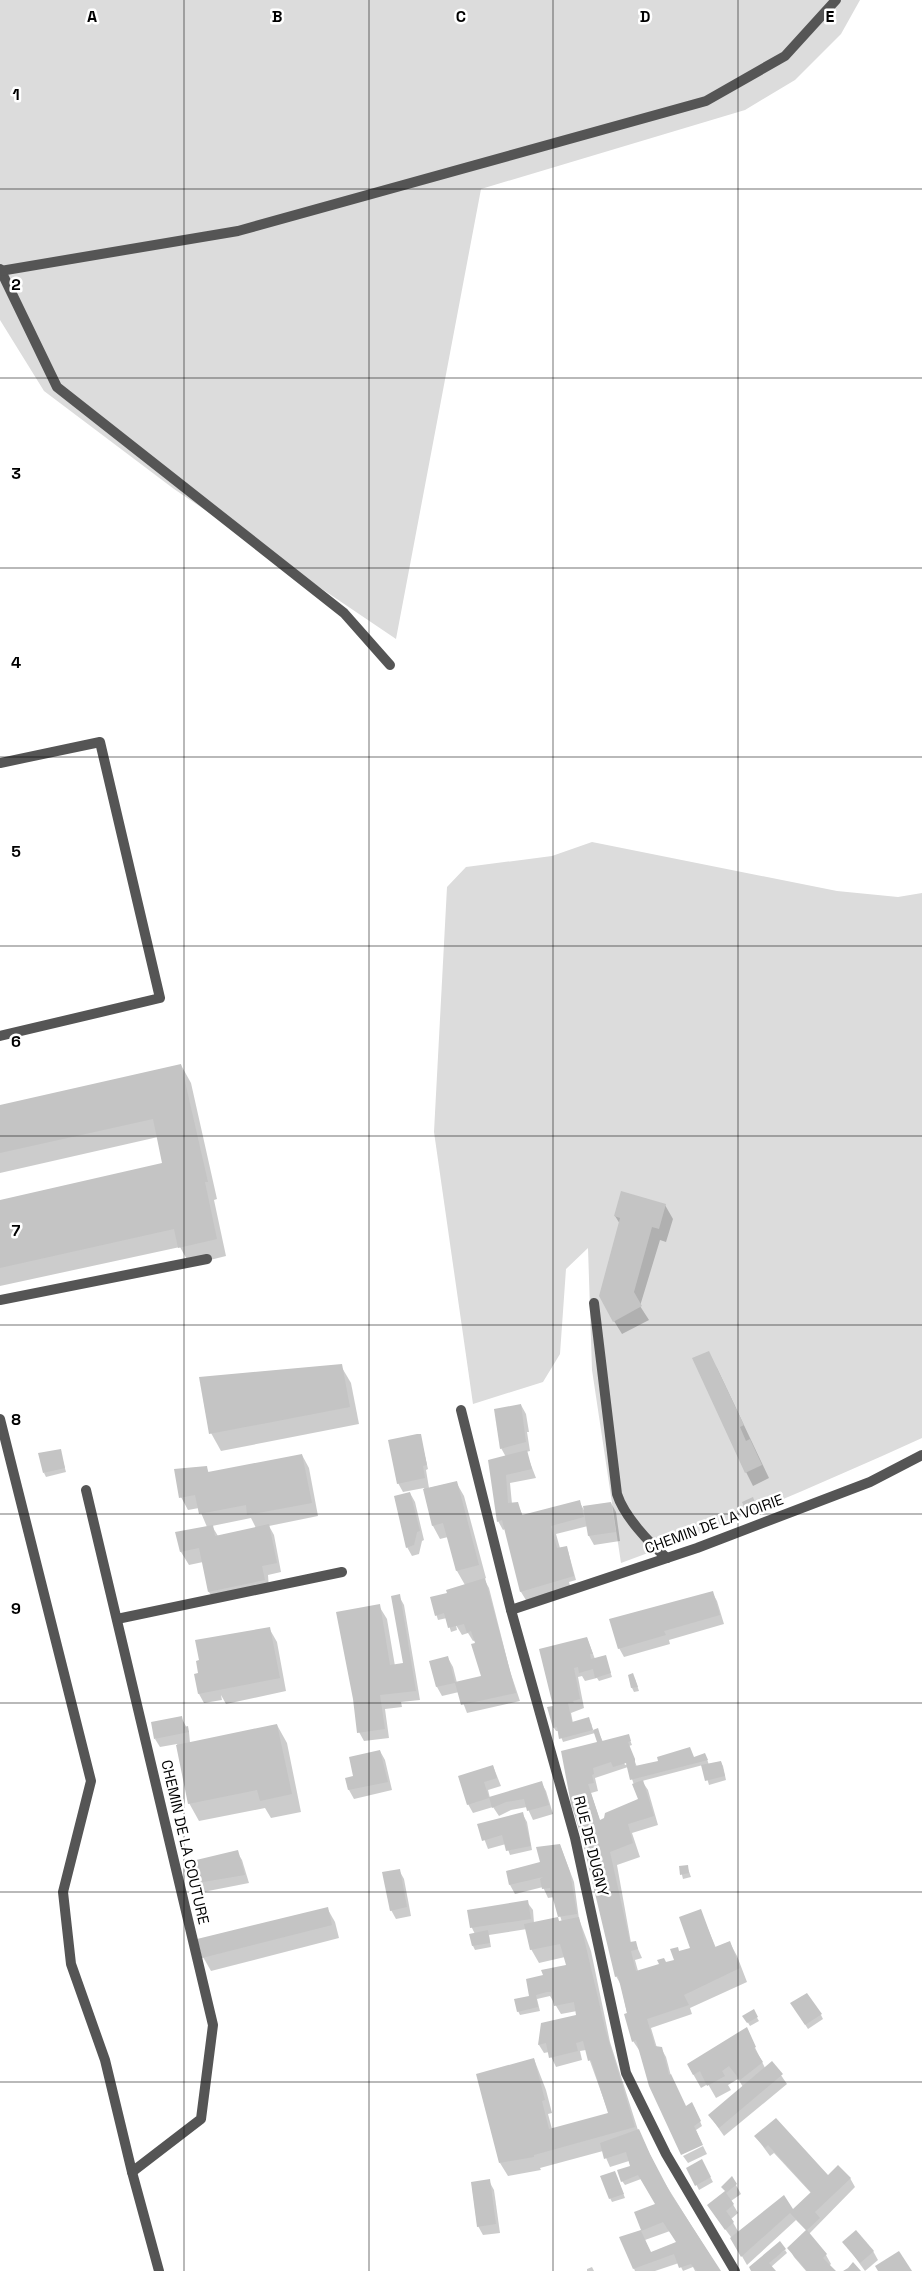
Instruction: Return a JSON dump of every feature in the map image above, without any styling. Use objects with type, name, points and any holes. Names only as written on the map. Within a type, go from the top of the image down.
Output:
[{"type":"street","points":[[390,665],[344,613],[57,387],[0,270],[238,231],[706,101],[785,56],[836,0]]},
{"type":"street","points":[[0,763],[100,742],[160,998],[0,1036]]},
{"type":"street","points":[[0,1300],[207,1259]]},
{"type":"street","points":[[594,1303],[617,1494],[620,1505],[654,1547],[666,1558]]},
{"type":"street","name":"RUE DE DUGNY","points":[[460,1410],[511,1610],[575,1838],[626,2072],[666,2154],[735,2271]]},
{"type":"street","points":[[0,1419],[91,1781],[63,1892],[71,1964],[106,2060],[132,2172],[160,2271]]},
{"type":"street","name":"CHEMIN DE LA VOIRIE","points":[[511,1610],[666,1558],[870,1482],[922,1455]]},
{"type":"street","name":"CHEMIN DE LA COUTURE","points":[[86,1490],[213,2026],[201,2118],[132,2172]]},
{"type":"street","points":[[117,1619],[342,1572]]},
{"type":"shaded area","points":[[0,0],[860,0],[841,34],[795,80],[745,110],[481,189],[396,639],[174,489],[44,391],[0,320]]},
{"type":"shaded area","points":[[592,842],[837,891],[898,897],[922,893],[922,1438],[773,1504],[621,1563],[592,1370],[588,1248],[566,1269],[560,1354],[543,1382],[473,1404],[434,1132],[447,887],[466,867],[552,856]]},
{"type":"building","points":[[181,1064],[208,1182],[205,1182],[217,1239],[178,1248],[174,1229],[0,1268],[0,1200],[162,1163],[153,1119],[0,1153],[0,1105]]},
{"type":"building","points":[[621,1191],[666,1204],[659,1229],[652,1227],[634,1292],[642,1306],[613,1322],[599,1296],[620,1218],[614,1216]]},
{"type":"building","points":[[709,1351],[744,1425],[740,1427],[746,1441],[750,1439],[762,1465],[745,1473],[692,1358]]},
{"type":"building","points":[[342,1364],[350,1407],[209,1434],[199,1377]]},
{"type":"building","points":[[521,1404],[526,1442],[500,1449],[494,1409]]},
{"type":"building","points":[[421,1434],[427,1465],[423,1466],[425,1478],[397,1484],[388,1440]]},
{"type":"building","points":[[61,1449],[65,1468],[43,1473],[38,1453]]},
{"type":"building","points":[[527,1450],[532,1469],[506,1475],[508,1503],[518,1502],[522,1515],[580,1500],[584,1517],[551,1526],[557,1548],[567,1546],[574,1576],[520,1592],[502,1520],[497,1522],[488,1460]]},
{"type":"building","points":[[302,1454],[312,1503],[247,1515],[246,1505],[199,1514],[195,1495],[179,1498],[174,1469],[207,1466],[208,1472]]},
{"type":"building","points":[[457,1481],[479,1565],[456,1571],[443,1523],[432,1526],[423,1489]]},
{"type":"building","points":[[410,1492],[420,1531],[417,1532],[414,1545],[406,1548],[394,1496]]},
{"type":"building","points":[[753,1497],[756,1505],[745,1509],[742,1502]]},
{"type":"building","points":[[611,1502],[616,1532],[588,1536],[583,1506]]},
{"type":"building","points":[[269,1524],[277,1563],[262,1566],[265,1580],[208,1592],[199,1548],[180,1552],[175,1532],[213,1525],[215,1536]]},
{"type":"building","points":[[485,1578],[516,1693],[461,1705],[455,1683],[436,1687],[429,1661],[448,1656],[455,1682],[481,1676],[471,1644],[475,1643],[471,1631],[467,1633],[464,1624],[448,1628],[444,1613],[435,1616],[430,1597],[447,1593],[446,1590]]},
{"type":"building","points":[[713,1591],[720,1615],[664,1631],[666,1635],[618,1649],[609,1619]]},
{"type":"building","points":[[400,1594],[416,1691],[380,1695],[385,1729],[357,1733],[353,1699],[336,1612],[380,1604],[390,1665],[403,1663],[391,1596]]},
{"type":"building","points":[[270,1627],[280,1678],[198,1694],[194,1674],[198,1673],[196,1661],[199,1660],[195,1640]]},
{"type":"building","points":[[587,1637],[593,1654],[590,1654],[591,1659],[606,1655],[611,1673],[595,1678],[593,1669],[579,1673],[578,1667],[574,1668],[580,1699],[573,1701],[574,1703],[568,1703],[572,1722],[589,1717],[593,1730],[559,1739],[557,1727],[553,1728],[547,1707],[553,1706],[539,1649]]},
{"type":"building","points":[[633,1673],[638,1687],[631,1688],[628,1675]]},
{"type":"building","points":[[182,1716],[184,1727],[188,1726],[189,1732],[154,1739],[151,1722]]},
{"type":"building","points":[[277,1724],[292,1794],[260,1801],[257,1790],[188,1804],[176,1745]]},
{"type":"building","points":[[598,1728],[602,1741],[629,1734],[631,1741],[628,1742],[635,1759],[635,1766],[658,1761],[657,1757],[690,1747],[694,1757],[705,1753],[708,1760],[630,1780],[626,1763],[613,1767],[611,1762],[593,1768],[594,1783],[588,1784],[600,1820],[604,1818],[605,1813],[638,1799],[632,1784],[643,1780],[654,1816],[628,1824],[633,1843],[610,1852],[630,1942],[636,1941],[638,1949],[631,1951],[636,1971],[659,1964],[657,1960],[664,1958],[666,1962],[674,1960],[670,1949],[678,1947],[679,1951],[690,1948],[679,1917],[701,1909],[715,1947],[730,1941],[740,1968],[684,1995],[689,2005],[647,2019],[655,2046],[662,2047],[669,2075],[671,2074],[686,2106],[692,2102],[701,2121],[694,2126],[703,2145],[681,2155],[649,2086],[636,2040],[632,2042],[624,2014],[627,2013],[618,1976],[615,1977],[582,1839],[571,1804],[561,1751],[597,1742],[593,1730]]},
{"type":"building","points":[[380,1750],[388,1782],[348,1790],[345,1778],[353,1776],[349,1757]]},
{"type":"building","points":[[721,1761],[725,1776],[705,1781],[701,1765]]},
{"type":"building","points":[[493,1765],[497,1778],[484,1782],[489,1798],[467,1805],[458,1776]]},
{"type":"building","points":[[542,1781],[549,1805],[527,1811],[524,1799],[506,1802],[492,1808],[489,1797]]},
{"type":"building","points":[[523,1812],[531,1846],[506,1851],[502,1835],[482,1841],[477,1824]]},
{"type":"building","points":[[560,1844],[570,1872],[577,1914],[558,1917],[550,1888],[542,1889],[540,1879],[543,1877],[509,1885],[506,1871],[540,1862],[536,1847]]},
{"type":"building","points":[[238,1850],[245,1875],[197,1883],[192,1861]]},
{"type":"building","points":[[688,1865],[689,1873],[680,1875],[679,1866]]},
{"type":"building","points":[[400,1869],[407,1907],[390,1911],[382,1872]]},
{"type":"building","points":[[528,1900],[531,1919],[470,1928],[467,1910]]},
{"type":"building","points":[[328,1907],[332,1925],[202,1958],[197,1939]]},
{"type":"building","points":[[558,1917],[559,1921],[579,1917],[606,2032],[635,2127],[534,2155],[534,2157],[499,2163],[476,2074],[534,2058],[545,2100],[542,2101],[549,2129],[608,2113],[591,2060],[588,2061],[583,2041],[576,2043],[578,2051],[549,2058],[546,2043],[538,2045],[541,2023],[576,2015],[574,2002],[554,2006],[551,1992],[547,1992],[536,1995],[538,2007],[517,2012],[514,1999],[529,1996],[526,1979],[543,1975],[541,1970],[566,1965],[560,1944],[530,1950],[524,1924]]},
{"type":"building","points":[[488,1930],[490,1943],[472,1946],[469,1934]]},
{"type":"building","points":[[807,1993],[822,2014],[805,2025],[790,2003]]},
{"type":"building","points":[[754,2009],[758,2017],[747,2023],[742,2016]]},
{"type":"building","points":[[747,2027],[756,2047],[754,2048],[763,2062],[740,2080],[729,2066],[722,2071],[725,2076],[707,2086],[700,2071],[693,2075],[687,2064]]},
{"type":"building","points":[[772,2061],[783,2074],[719,2128],[708,2115]]},
{"type":"building","points":[[776,2118],[828,2175],[838,2165],[851,2178],[815,2212],[820,2218],[807,2230],[827,2254],[823,2258],[836,2271],[807,2271],[787,2248],[806,2230],[790,2213],[741,2257],[730,2238],[784,2195],[793,2209],[811,2192],[768,2145],[765,2148],[754,2136]]},
{"type":"building","points":[[639,2129],[671,2194],[721,2271],[697,2271],[691,2264],[679,2268],[674,2254],[633,2269],[619,2237],[641,2230],[634,2212],[655,2204],[638,2175],[621,2182],[617,2170],[630,2166],[626,2152],[604,2159],[600,2143]],"holes":[[[663,2222],[676,2242],[651,2252],[641,2231]]]},
{"type":"building","points":[[702,2159],[711,2177],[695,2186],[686,2168]]},
{"type":"building","points":[[615,2171],[624,2194],[609,2199],[600,2176]]},
{"type":"building","points":[[732,2176],[737,2184],[726,2193],[734,2204],[726,2211],[734,2222],[725,2230],[707,2205],[725,2191],[721,2187]]},
{"type":"building","points":[[490,2179],[496,2224],[477,2227],[471,2182]]},
{"type":"building","points":[[856,2230],[874,2251],[860,2263],[842,2242]]},
{"type":"building","points":[[780,2241],[786,2249],[769,2263],[776,2271],[751,2271],[749,2267]]},
{"type":"building","points":[[899,2251],[912,2271],[878,2271],[875,2266]]},
{"type":"building","points":[[853,2262],[861,2271],[843,2271],[848,2268]]}]
